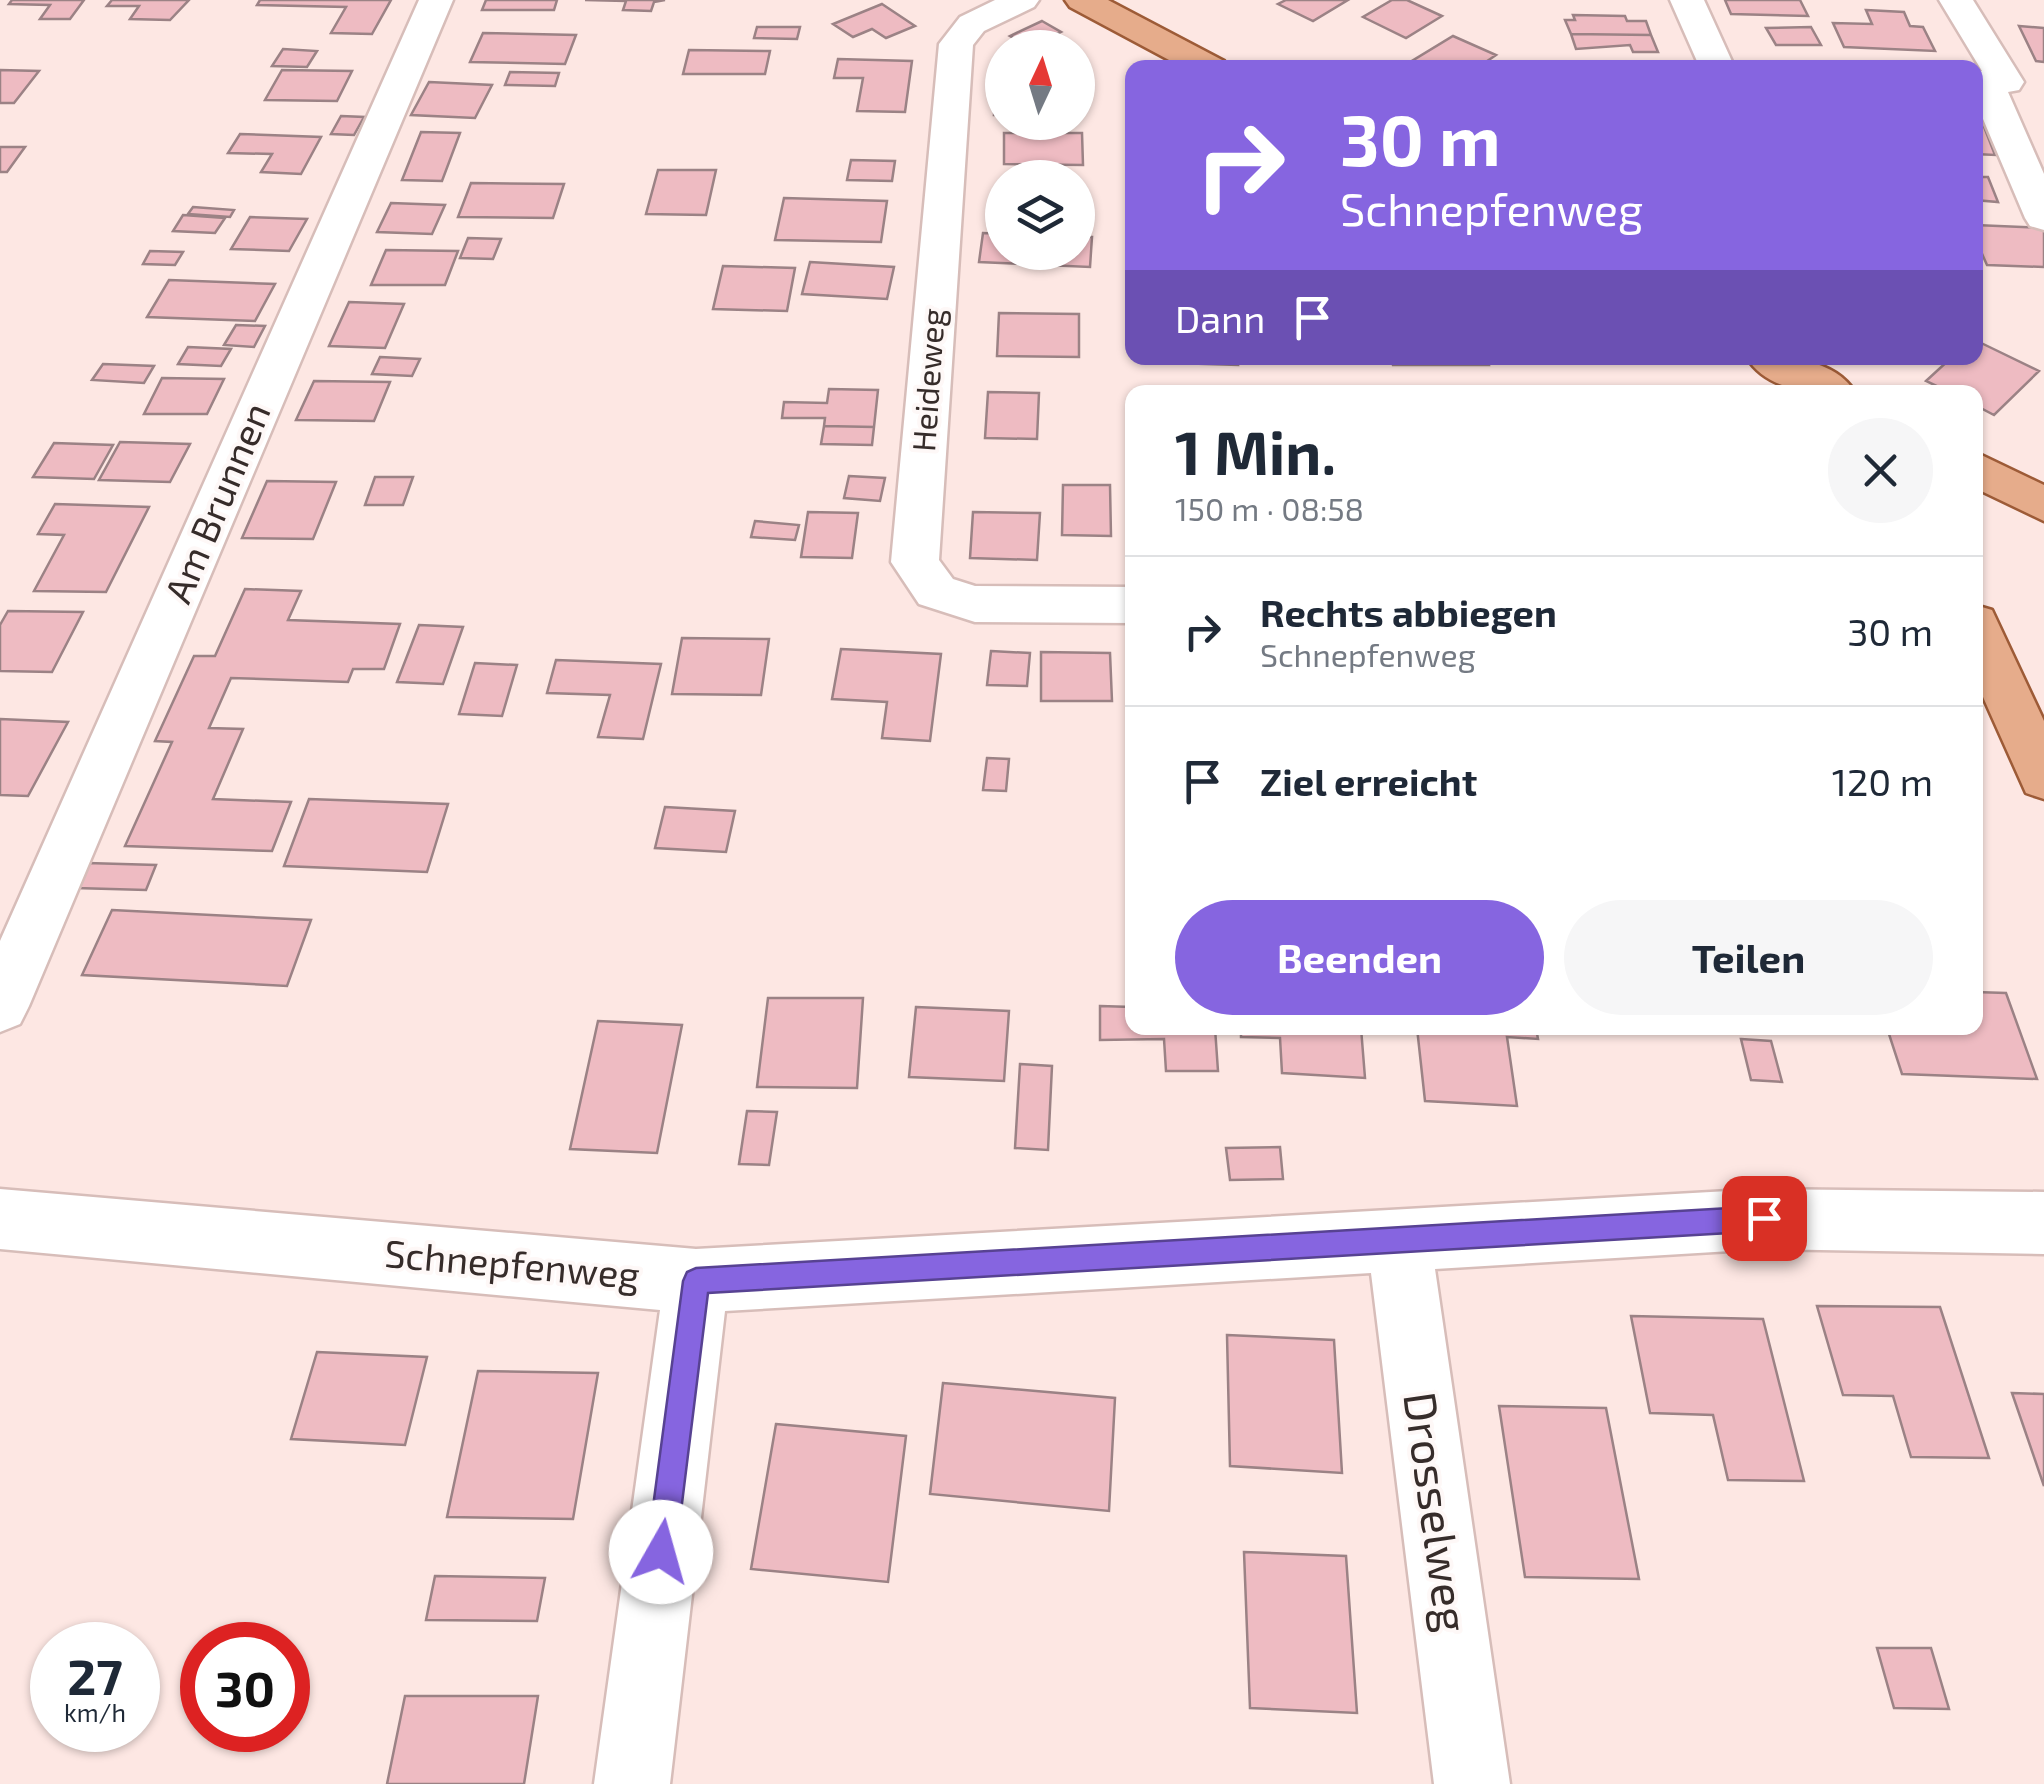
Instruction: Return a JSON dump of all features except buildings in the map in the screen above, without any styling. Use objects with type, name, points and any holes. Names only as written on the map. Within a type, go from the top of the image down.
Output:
[{"type":"main road","points":[[1082,0],[1197,60]]},
{"type":"main road","points":[[1793,365],[1823,385]]},
{"type":"main road","points":[[1983,472],[2044,505]]},
{"type":"main road","points":[[1983,645],[2044,778]]},
{"type":"street","name":"Am Brunnen","points":[[0,1006],[436,0]]},
{"type":"street","name":"Heideweg","points":[[1022,0],[972,24],[956,44],[915,562],[936,592],[975,604],[1125,605]]},
{"type":"street","points":[[1648,0],[1692,10],[1714,60]]},
{"type":"street","points":[[1956,0],[1980,60]]},
{"type":"street","points":[[2044,84],[1989,81],[2044,218]]},
{"type":"street","name":"Schnepfenweg","points":[[0,1219],[696,1281],[1764,1218],[2044,1223]]},
{"type":"street","name":"Drosselweg","points":[[1399,1240],[1472,1784]]},
{"type":"street","points":[[632,1784],[696,1281]]},
{"type":"route","points":[[661,1552],[696,1281],[1764,1218]]}]
